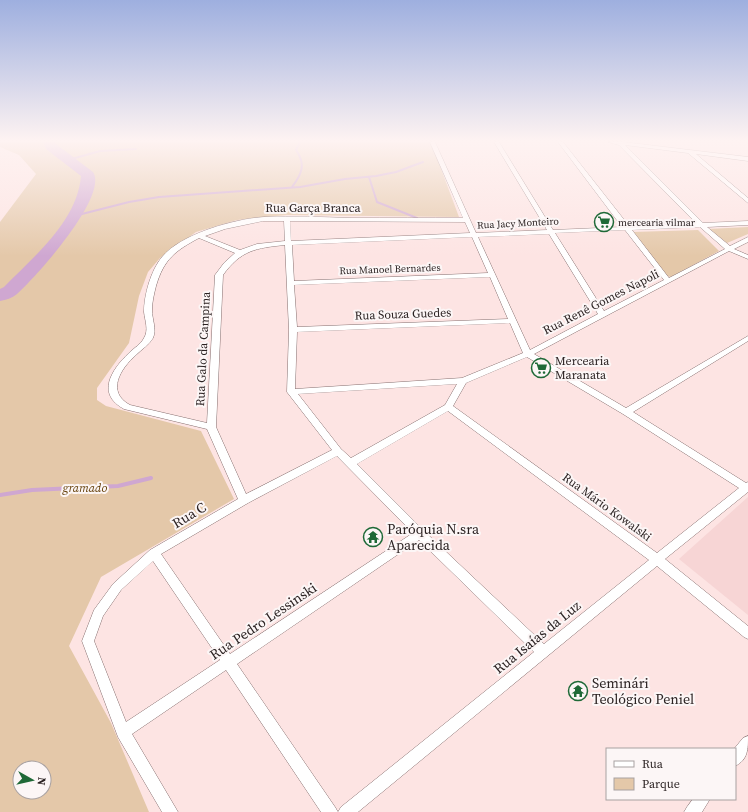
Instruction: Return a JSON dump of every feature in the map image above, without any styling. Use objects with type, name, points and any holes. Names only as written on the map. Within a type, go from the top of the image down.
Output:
[{"type":"street","points":[[449,180],[528,354],[626,412],[747,487]]},
{"type":"street","points":[[520,180],[602,314]]},
{"type":"street","points":[[589,180],[668,282]]},
{"type":"street","points":[[656,180],[701,225],[729,249],[748,257]]},
{"type":"street","points":[[723,180],[748,201]]},
{"type":"street","points":[[287,218],[293,330],[291,392],[350,463],[420,534],[543,652]]},
{"type":"street","name":"Rua Garça Branca","points":[[211,427],[118,404],[113,397],[112,387],[120,368],[149,338],[151,332],[148,309],[160,266],[170,255],[198,236],[237,223],[263,219],[467,220]]},
{"type":"street","name":"Rua Jacy Monteiro","points":[[289,243],[748,223]]},
{"type":"street","points":[[198,236],[238,252]]},
{"type":"street","name":"Rua Renê Gomes Napoli","points":[[291,392],[463,381],[528,354],[748,239]]},
{"type":"street","name":"Rua Galo da Campina","points":[[244,500],[211,427],[219,275],[228,260],[238,252],[262,245],[289,243]]},
{"type":"street","name":"Rua Manoel Bernardes","points":[[290,283],[492,275]]},
{"type":"street","name":"Rua Souza Guedes","points":[[293,330],[513,321]]},
{"type":"street","points":[[626,412],[748,338]]},
{"type":"street","points":[[350,463],[448,407],[463,381]]},
{"type":"street","name":"Rua Mário Kowalski","points":[[448,407],[658,560],[748,633]]},
{"type":"street","name":"Rua C","points":[[123,732],[88,641],[98,614],[118,587],[154,553],[244,500],[338,450]]},
{"type":"street","name":"Rua Isaías da Luz","points":[[346,812],[747,487]]},
{"type":"street","name":"Rua Pedro Lessinski","points":[[123,732],[420,534]]},
{"type":"street","points":[[154,553],[330,812]]},
{"type":"street","points":[[123,732],[170,812]]},
{"type":"street","points":[[736,758],[748,743]]},
{"type":"street","points":[[692,812],[702,800]]},
{"type":"shaded area","points":[[748,497],[748,615],[679,559]]},
{"type":"green space","name":"gramado","points":[[32,180],[445,180],[459,217],[287,215],[237,220],[196,232],[160,258],[148,272],[139,296],[129,343],[97,388],[97,400],[106,406],[201,431],[234,499],[101,577],[69,646],[111,723],[149,812],[0,812],[0,222]]},
{"type":"green space","points":[[748,227],[748,234],[727,243],[708,229]]},
{"type":"green space","points":[[698,230],[719,251],[671,277],[667,276],[632,232]]},
{"type":"waterway","points":[[0,296],[10,291],[54,244],[71,222],[87,189],[88,180]]},
{"type":"waterway","points":[[292,187],[297,180]]},
{"type":"waterway","points":[[74,216],[129,202],[159,197],[300,187],[340,180]]},
{"type":"waterway","points":[[370,180],[377,202],[417,218]]},
{"type":"waterway","points":[[0,495],[32,490],[118,486],[151,478]]},
{"type":"place","name":"mercearia vilmar","points":[[604,222]]},
{"type":"place","name":"Mercearia Maranata","points":[[541,368]]},
{"type":"place","name":"Paróquia N.sra Aparecida","points":[[373,537]]},
{"type":"place","name":"Seminári Teológico Peniel","points":[[578,691]]}]
